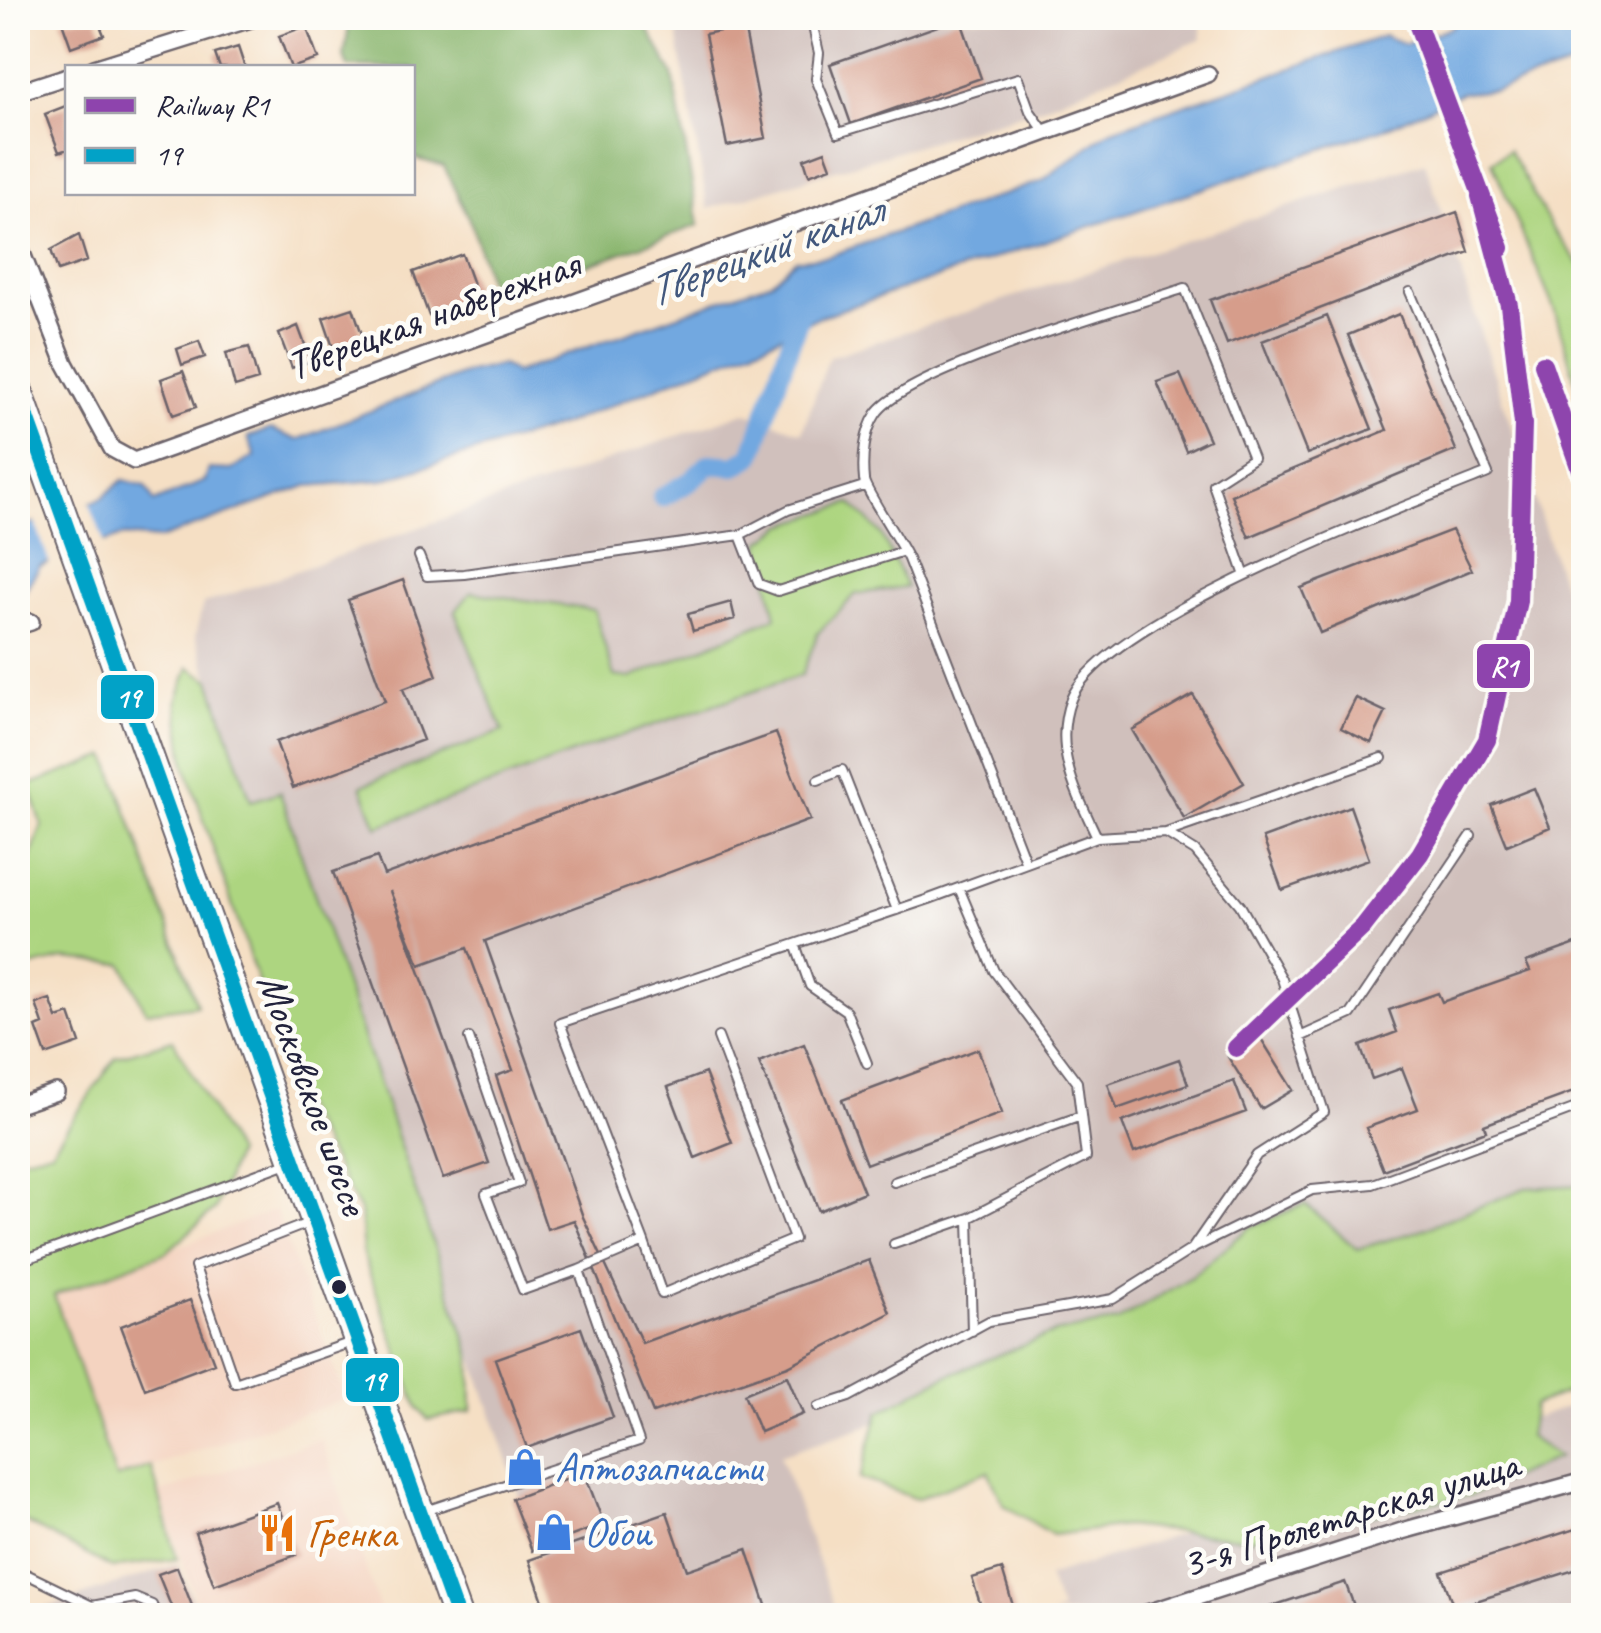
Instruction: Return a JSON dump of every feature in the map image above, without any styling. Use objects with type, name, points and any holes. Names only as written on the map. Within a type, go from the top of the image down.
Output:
[{"type":"highway","name":"Московское шоссе","points":[[18,390],[457,1616]]},
{"type":"street","points":[[104,65],[254,18]]},
{"type":"street","name":"Тверецкая набережная","points":[[18,244],[66,363],[112,448],[134,461],[1208,74]]},
{"type":"street","points":[[18,92],[65,77]]},
{"type":"street","points":[[18,1105],[56,1092]]},
{"type":"street","name":"3-я Пролетарская улица","points":[[1138,1616],[1402,1531],[1584,1481]]},
{"type":"lane","points":[[811,18],[819,54],[816,79],[838,132],[1018,78],[1030,111],[1045,132]]},
{"type":"lane","points":[[1026,864],[904,551],[864,486],[864,450],[875,414],[899,390],[1014,344],[1185,288],[1254,458],[1213,484],[1244,573]]},
{"type":"lane","points":[[1096,837],[1067,771],[1064,735],[1071,699],[1097,662],[1244,573],[1488,473],[1410,292]]},
{"type":"lane","points":[[419,556],[427,576],[464,574],[740,535],[788,510],[864,486]]},
{"type":"lane","points":[[740,535],[759,584],[778,591],[904,551]]},
{"type":"lane","points":[[718,1037],[794,1239],[662,1294],[560,1023],[897,910],[1096,837],[1166,833],[1382,758]]},
{"type":"lane","points":[[818,780],[842,770],[897,910]]},
{"type":"lane","points":[[1166,833],[1195,852],[1240,905],[1282,979],[1324,1112],[1257,1156],[1192,1249]]},
{"type":"lane","points":[[1300,1037],[1351,1014],[1471,836]]},
{"type":"lane","points":[[894,1244],[969,1218],[1086,1157],[1078,1082],[994,972],[958,888]]},
{"type":"lane","points":[[795,944],[810,986],[846,1010],[866,1063]]},
{"type":"lane","points":[[469,1038],[518,1183],[486,1194],[523,1290],[644,1242]]},
{"type":"lane","points":[[818,1407],[849,1398],[988,1322],[1113,1299],[1192,1249],[1312,1190],[1373,1184],[1584,1105]]},
{"type":"lane","points":[[894,1182],[1082,1116]]},
{"type":"lane","points":[[18,1262],[294,1160]]},
{"type":"lane","points":[[969,1218],[972,1331]]},
{"type":"lane","points":[[315,1221],[195,1267],[236,1382],[358,1340]]},
{"type":"lane","points":[[420,1512],[639,1441],[579,1270]]},
{"type":"lane","points":[[18,1570],[92,1611],[135,1598],[152,1605],[157,1616]]},
{"type":"shaded area","points":[[674,18],[1200,18],[1202,39],[1043,107],[708,209]]},
{"type":"shaded area","points":[[1425,162],[1583,647],[1583,1186],[780,1455],[837,1615],[560,1615],[281,793],[251,802],[195,636],[203,604],[745,412],[802,432],[829,357]]},
{"type":"shaded area","points":[[275,1210],[346,1399],[116,1479],[54,1294]]},
{"type":"shaded area","points":[[1583,1402],[1583,1615],[1051,1615],[1061,1611],[1048,1577]]},
{"type":"shaded area","points":[[321,1439],[382,1615],[201,1615],[159,1493]]},
{"type":"shaded area","points":[[178,1564],[199,1615],[21,1616]]},
{"type":"green space","points":[[350,18],[642,18],[673,75],[699,225],[509,293],[489,285],[473,228],[444,166],[415,159],[415,65],[347,65],[344,57]]},
{"type":"green space","points":[[1509,150],[1552,228],[1583,269],[1583,406],[1554,309],[1492,162]]},
{"type":"green space","points":[[851,503],[881,534],[907,587],[856,594],[818,633],[802,675],[609,740],[377,827],[361,786],[503,731],[455,612],[471,592],[594,610],[614,676],[631,678],[776,617],[760,543],[784,525]]},
{"type":"green space","points":[[189,667],[210,680],[251,801],[280,792],[471,1355],[472,1411],[428,1420],[418,1408],[363,1255],[360,1211],[296,1095],[185,764],[177,701]]},
{"type":"green space","points":[[107,756],[197,1005],[146,1012],[123,964],[63,959],[18,970],[18,894],[42,825],[29,785]]},
{"type":"green space","points":[[173,1040],[236,1153],[215,1209],[167,1252],[54,1295],[116,1478],[151,1466],[177,1559],[112,1568],[18,1518],[18,1158],[51,1151],[116,1057]]},
{"type":"green space","points":[[1583,1185],[1583,1387],[1534,1405],[1529,1437],[1559,1457],[1472,1495],[1250,1539],[1125,1526],[1053,1535],[1004,1505],[988,1471],[916,1499],[860,1478],[879,1412],[946,1376],[1054,1333],[1118,1321],[1191,1277],[1250,1227],[1305,1204],[1357,1249],[1418,1231],[1525,1188]]},
{"type":"water","points":[[1456,18],[1583,18],[1583,62],[1497,90],[1461,93],[1390,126],[816,318],[764,344],[559,426],[382,480],[307,486],[159,539],[122,536],[40,566],[18,602],[18,529],[101,499],[123,480],[146,486],[154,502],[205,481],[209,469],[231,470],[255,456],[248,437],[271,429],[297,440],[469,372],[502,365],[515,373],[771,282],[795,260],[829,256],[1042,181],[1109,131],[1384,36],[1406,44],[1452,27]]},
{"type":"pier","points":[[88,499],[106,547],[51,567],[34,519]]},
{"type":"building","points":[[97,18],[104,35],[71,47],[61,19]]},
{"type":"building","points":[[960,18],[981,78],[851,124],[830,64]]},
{"type":"building","points":[[306,26],[318,59],[290,65],[279,36]]},
{"type":"building","points":[[744,26],[766,138],[727,146],[705,34]]},
{"type":"building","points":[[238,47],[244,65],[219,65],[215,54]]},
{"type":"building","points":[[65,106],[65,150],[59,152],[45,114]]},
{"type":"building","points":[[825,151],[831,167],[809,175],[804,159]]},
{"type":"building","points":[[1457,212],[1469,252],[1227,344],[1210,300]]},
{"type":"building","points":[[79,235],[87,261],[58,271],[51,250]]},
{"type":"building","points":[[462,254],[478,298],[429,316],[413,272]]},
{"type":"building","points":[[353,308],[365,343],[335,353],[323,318]]},
{"type":"building","points":[[1399,314],[1456,450],[1249,537],[1231,495],[1387,430],[1348,335]]},
{"type":"building","points":[[1327,316],[1372,429],[1307,454],[1262,341]]},
{"type":"building","points":[[298,326],[311,361],[292,368],[279,334]]},
{"type":"building","points":[[199,341],[205,357],[182,365],[177,349]]},
{"type":"building","points":[[249,347],[258,380],[235,387],[226,353]]},
{"type":"building","points":[[183,371],[196,407],[173,415],[161,379]]},
{"type":"building","points":[[1180,374],[1209,440],[1186,451],[1157,382]]},
{"type":"building","points":[[1452,530],[1472,570],[1320,633],[1301,588]]},
{"type":"building","points":[[403,580],[437,676],[403,689],[423,740],[293,788],[276,742],[385,701],[348,600]]},
{"type":"building","points":[[731,602],[735,619],[693,631],[688,614]]},
{"type":"building","points":[[1193,695],[1244,783],[1184,818],[1132,730]]},
{"type":"building","points":[[1356,698],[1386,712],[1371,743],[1341,728]]},
{"type":"building","points":[[776,733],[810,820],[485,941],[583,1217],[642,1343],[869,1260],[890,1313],[788,1366],[653,1413],[574,1220],[547,1229],[496,1076],[513,1070],[467,948],[420,965],[390,891],[489,1163],[443,1179],[333,872],[377,857],[384,875]]},
{"type":"building","points":[[1534,788],[1550,827],[1507,845],[1491,805]]},
{"type":"building","points":[[1350,806],[1369,859],[1282,890],[1263,838]]},
{"type":"building","points":[[1584,941],[1584,1096],[1579,1097],[1576,1091],[1484,1125],[1486,1131],[1383,1170],[1366,1128],[1418,1109],[1402,1068],[1372,1079],[1360,1046],[1397,1032],[1389,1010],[1438,993],[1442,1002],[1530,971],[1526,962]]},
{"type":"building","points":[[50,999],[57,1018],[70,1014],[80,1043],[46,1055],[36,1027],[43,1024],[36,1004]]},
{"type":"building","points":[[1260,1037],[1293,1090],[1261,1109],[1228,1057]]},
{"type":"building","points":[[804,1044],[864,1192],[819,1211],[759,1062]]},
{"type":"building","points":[[978,1049],[1002,1113],[866,1164],[842,1100]]},
{"type":"building","points":[[1179,1059],[1188,1084],[1117,1109],[1108,1084]]},
{"type":"building","points":[[705,1073],[732,1143],[695,1158],[668,1087]]},
{"type":"building","points":[[1234,1081],[1246,1112],[1134,1153],[1122,1122]]},
{"type":"building","points":[[190,1300],[214,1363],[145,1389],[121,1326]]},
{"type":"building","points":[[581,1328],[613,1417],[527,1448],[495,1359]]},
{"type":"building","points":[[787,1376],[803,1414],[760,1432],[744,1394]]},
{"type":"building","points":[[584,1472],[604,1524],[532,1551],[512,1499]]},
{"type":"building","points":[[277,1503],[296,1555],[214,1585],[195,1533]]},
{"type":"building","points":[[667,1512],[687,1570],[747,1549],[766,1605],[736,1616],[548,1616],[529,1560]]},
{"type":"building","points":[[1575,1529],[1584,1567],[1454,1608],[1441,1572]]},
{"type":"building","points":[[177,1567],[196,1616],[175,1616],[158,1574]]},
{"type":"building","points":[[1002,1569],[1016,1616],[984,1616],[972,1578]]},
{"type":"building","points":[[1345,1582],[1358,1616],[1245,1616],[1245,1615]]},
{"type":"waterway","points":[[662,497],[691,481],[709,464],[735,466],[752,456],[803,305]]},
{"type":"rail line","name":"R1","points":[[1415,18],[1501,248]]},
{"type":"rail line","name":"R1","points":[[1236,1048],[1363,927],[1420,854],[1487,740],[1518,601],[1523,424],[1509,305],[1480,196]]},
{"type":"rail line","name":"R1","points":[[1543,364],[1584,481]]},
{"type":"transit line","name":"19","points":[[18,391],[457,1616]]},
{"type":"place","name":"Аптозапчасти","points":[[525,1467]]},
{"type":"place","name":"Обои","points":[[554,1532]]},
{"type":"place","name":"Гренка","points":[[277,1533]]},
{"type":"water label","name":"Тверецкий канал","points":[[764,251]]}]
